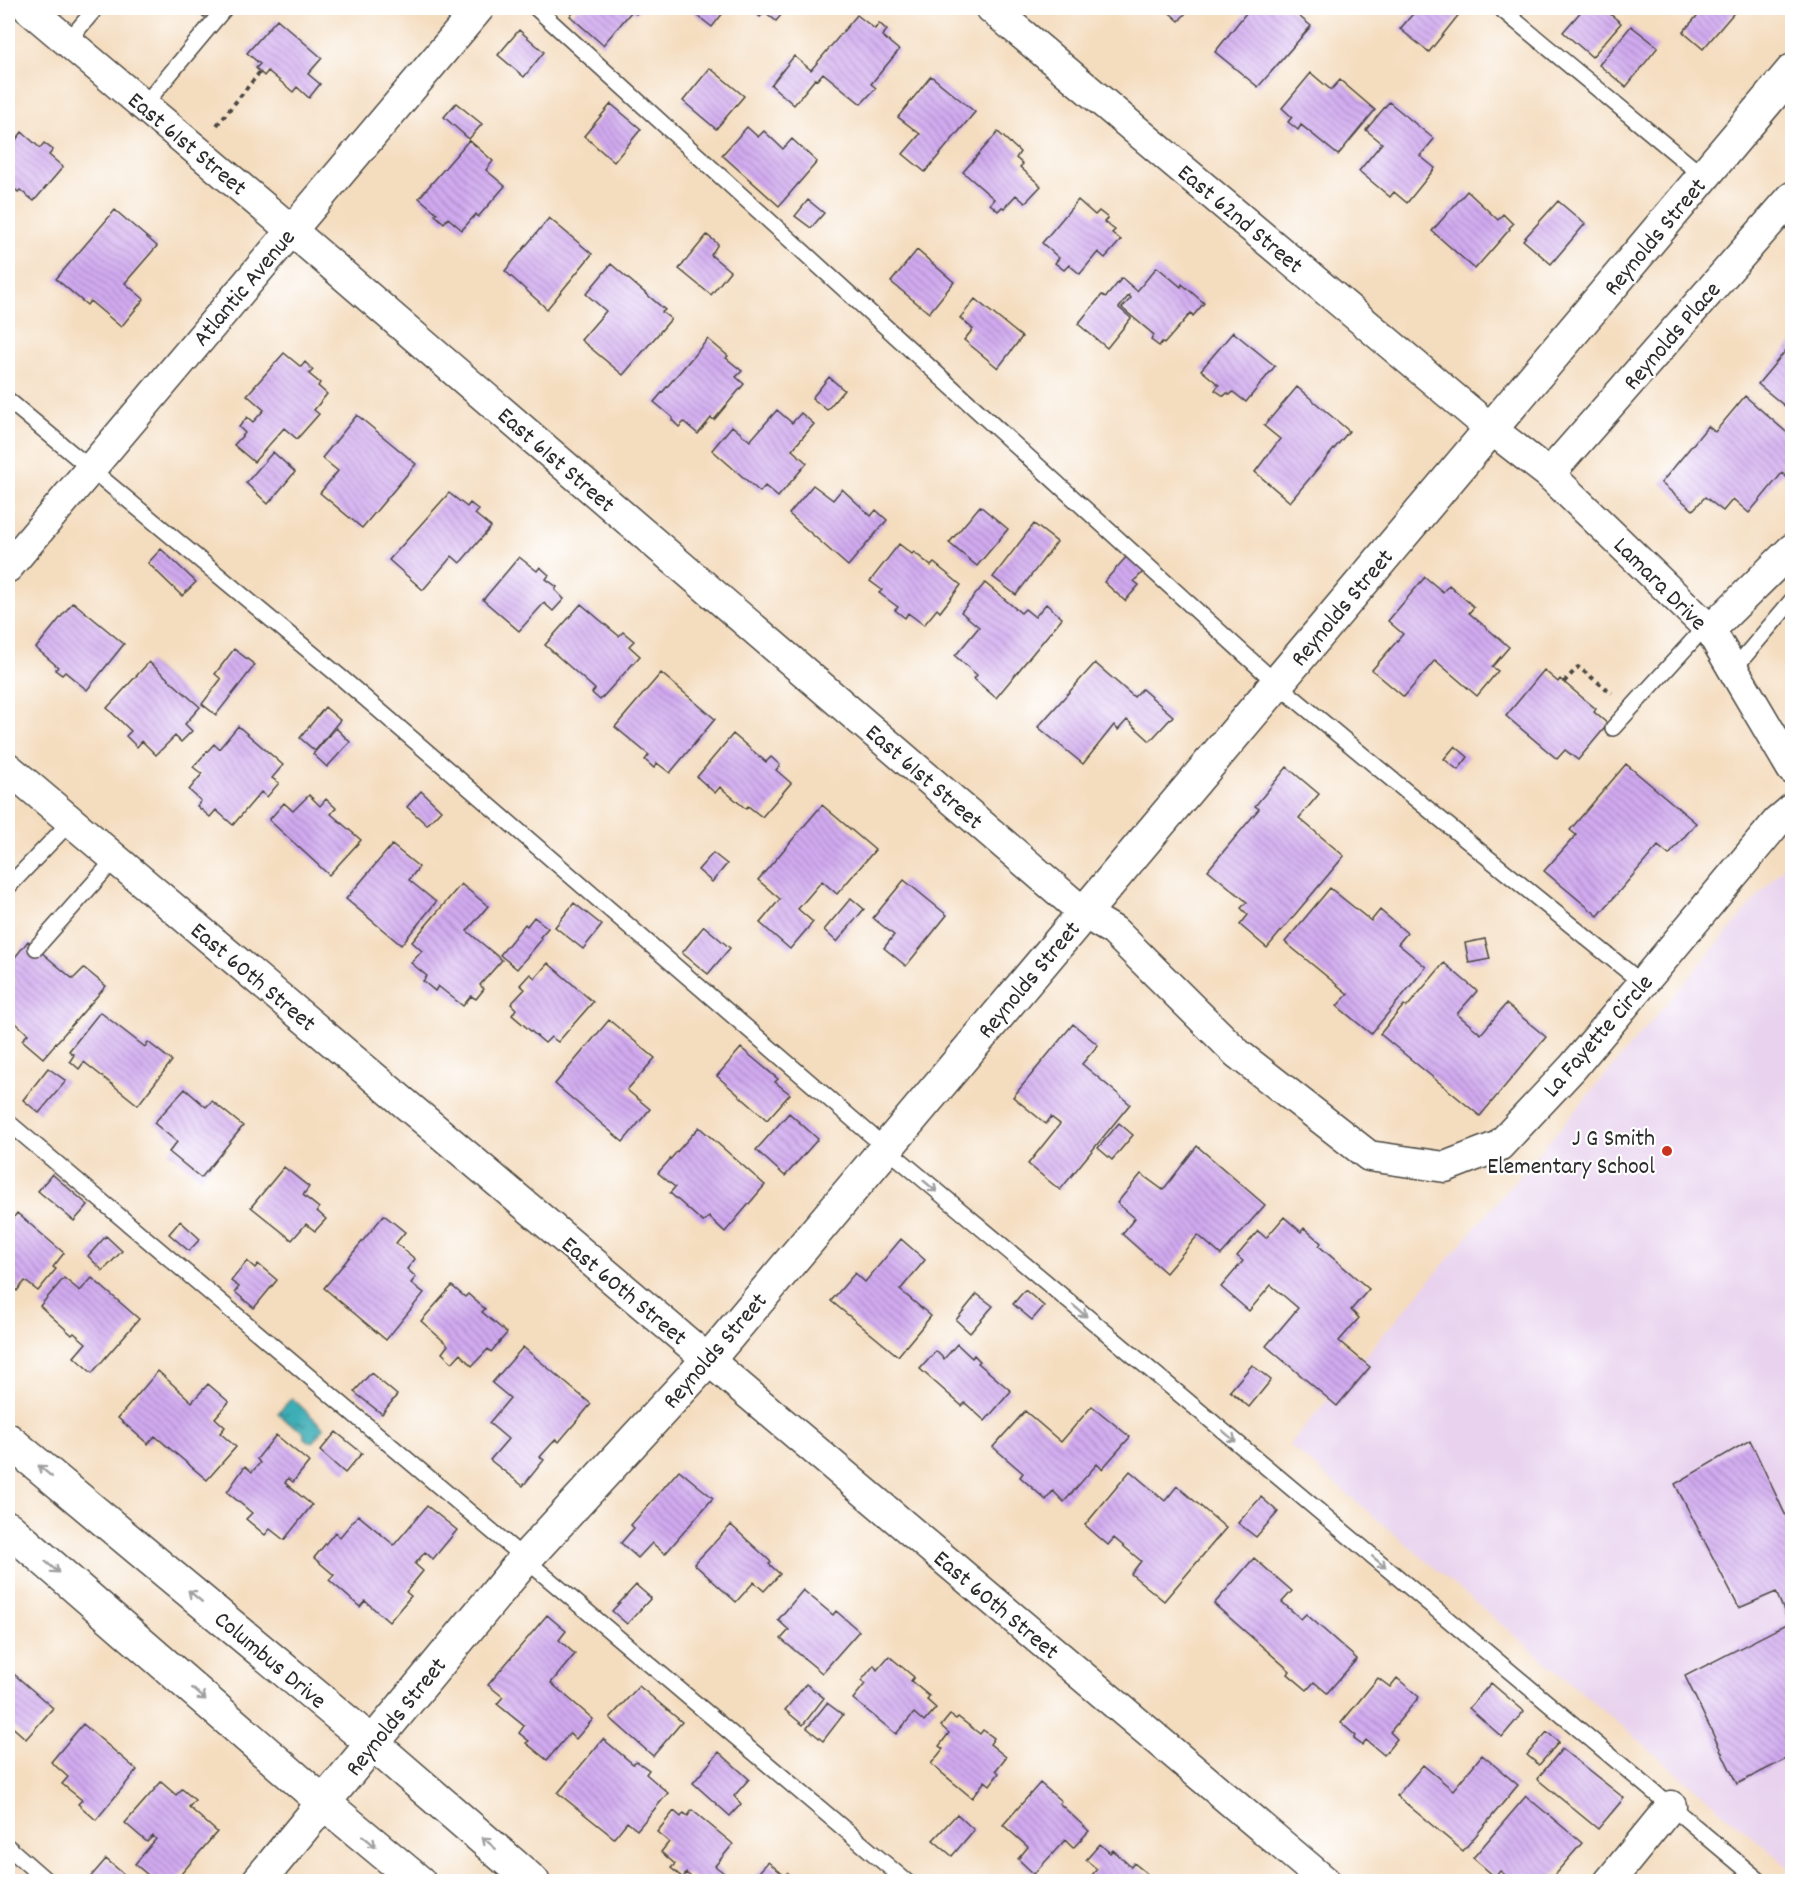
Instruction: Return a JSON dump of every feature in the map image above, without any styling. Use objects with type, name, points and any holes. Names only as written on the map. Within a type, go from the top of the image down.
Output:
[{"type":"street","name":"East 61st Street","points":[[28,8],[291,230],[1084,913]]},
{"type":"street","name":"Atlantic Avenue","points":[[8,567],[479,8]]},
{"type":"street","name":"East 62nd Street","points":[[991,8],[1491,429]]},
{"type":"street","name":"Reynolds Street","points":[[258,1881],[524,1560],[708,1360],[1792,71]]},
{"type":"street","name":"Reynolds Place","points":[[1549,474],[1792,197]]},
{"type":"street","name":"Lamara Drive","points":[[1491,429],[1549,474],[1708,628],[1792,769]]},
{"type":"street","points":[[1708,628],[1792,549]]},
{"type":"street","name":"East 60th Street","points":[[8,768],[1326,1881]]},
{"type":"street","name":"La Fayette Circle","points":[[1084,913],[1114,931],[1238,1054],[1370,1156],[1445,1167],[1499,1146],[1573,1066],[1777,822],[1792,809]]},
{"type":"street","name":"Columbus Drive","points":[[8,1440],[372,1743],[533,1881]]},
{"type":"street","points":[[8,1528],[324,1803],[418,1881]]},
{"type":"street","points":[[1609,1881],[1671,1806]]},
{"type":"lane","points":[[68,41],[96,8]]},
{"type":"lane","points":[[144,105],[225,8]]},
{"type":"lane","points":[[536,8],[1276,683],[1642,983]]},
{"type":"lane","points":[[1500,8],[1704,177]]},
{"type":"lane","points":[[8,400],[344,680],[886,1148],[1761,1881]]},
{"type":"lane","points":[[1733,670],[1792,600]]},
{"type":"lane","points":[[1613,728],[1708,628]]},
{"type":"lane","points":[[8,887],[70,821]]},
{"type":"lane","points":[[36,948],[115,859]]},
{"type":"lane","points":[[8,1122],[524,1560],[907,1881]]},
{"type":"lane","points":[[8,1847],[48,1881]]},
{"type":"path","points":[[196,149],[260,72]]},
{"type":"path","points":[[1564,682],[1578,667],[1632,708]]},
{"type":"shaded area","name":"J G Smith Elementary School","points":[[1792,857],[1792,1870],[1289,1445]]},
{"type":"water","points":[[292,1398],[324,1428],[312,1443],[305,1438],[303,1431],[278,1413]]},
{"type":"building","points":[[193,8],[212,8],[204,17]]},
{"type":"building","points":[[578,8],[641,8],[636,14],[632,11],[603,45],[570,16]]},
{"type":"building","points":[[697,8],[727,8],[712,27],[693,12]]},
{"type":"building","points":[[754,8],[787,8],[776,21],[765,12],[760,17],[753,10]]},
{"type":"building","points":[[1164,8],[1190,8],[1179,21]]},
{"type":"building","points":[[1250,8],[1289,8],[1311,26],[1258,87],[1215,52]]},
{"type":"building","points":[[1418,8],[1464,8],[1429,52],[1400,29]]},
{"type":"building","points":[[1584,8],[1603,8],[1621,23],[1592,57],[1563,32]]},
{"type":"building","points":[[1704,8],[1738,8],[1703,49],[1683,32]]},
{"type":"building","points":[[857,15],[875,29],[879,23],[887,30],[882,36],[899,50],[871,84],[876,88],[861,104],[823,73],[817,80],[815,79],[794,105],[771,85],[794,56],[811,70]]},
{"type":"building","points":[[277,19],[322,58],[308,74],[320,84],[309,98],[297,87],[293,92],[268,71],[264,76],[256,68],[260,64],[247,53]]},
{"type":"building","points":[[1631,26],[1658,47],[1626,87],[1599,65]]},
{"type":"building","points":[[519,30],[544,52],[524,77],[498,55]]},
{"type":"building","points":[[710,68],[744,96],[716,129],[683,101]]},
{"type":"building","points":[[1311,73],[1331,90],[1340,80],[1375,110],[1338,155],[1301,125],[1298,130],[1288,122],[1292,117],[1282,108]]},
{"type":"building","points":[[931,76],[975,112],[925,172],[903,154],[920,134],[898,117]]},
{"type":"building","points":[[1389,102],[1434,139],[1420,156],[1435,168],[1407,203],[1394,192],[1390,197],[1359,171],[1382,143],[1366,130]]},
{"type":"building","points":[[456,103],[482,124],[469,139],[444,117]]},
{"type":"building","points":[[611,104],[641,129],[614,162],[584,136]]},
{"type":"building","points":[[747,127],[758,137],[764,131],[783,149],[792,139],[817,162],[779,206],[722,155]]},
{"type":"building","points":[[22,132],[40,148],[44,143],[53,150],[49,155],[63,167],[34,201],[8,183],[8,150]]},
{"type":"building","points":[[998,132],[1020,152],[1016,158],[1023,164],[1020,167],[1041,186],[1025,203],[1016,195],[998,211],[990,204],[994,199],[963,172]]},
{"type":"building","points":[[469,140],[493,161],[486,170],[505,186],[478,217],[476,214],[462,230],[448,218],[444,223],[435,215],[437,213],[419,198]]},
{"type":"building","points":[[1467,191],[1498,220],[1503,214],[1513,224],[1475,269],[1432,231]]},
{"type":"building","points":[[808,200],[824,213],[811,228],[795,216]]},
{"type":"building","points":[[1078,200],[1095,215],[1099,211],[1108,218],[1104,222],[1115,230],[1112,233],[1121,240],[1105,258],[1098,252],[1080,274],[1069,265],[1064,270],[1055,263],[1059,258],[1042,243]]},
{"type":"building","points":[[1558,201],[1585,224],[1551,264],[1523,240]]},
{"type":"building","points":[[115,210],[157,246],[125,283],[144,299],[121,327],[90,301],[87,305],[56,279]]},
{"type":"building","points":[[549,218],[592,254],[547,309],[505,271]]},
{"type":"building","points":[[707,235],[718,244],[711,255],[730,271],[711,295],[679,269]]},
{"type":"building","points":[[917,250],[954,282],[929,313],[891,282]]},
{"type":"building","points":[[611,264],[665,310],[662,312],[671,319],[623,375],[581,340],[606,311],[586,294]]},
{"type":"building","points":[[1157,267],[1204,303],[1193,316],[1191,313],[1164,344],[1162,342],[1159,346],[1151,340],[1154,335],[1122,308],[1131,298],[1129,295],[1119,308],[1131,318],[1107,348],[1078,324],[1102,295],[1106,297],[1122,278],[1137,291]]},
{"type":"building","points":[[975,299],[1022,337],[998,368],[964,340],[973,329],[960,318]]},
{"type":"building","points":[[1233,332],[1275,366],[1246,402],[1233,392],[1224,396],[1215,390],[1219,385],[1201,370]]},
{"type":"building","points":[[708,339],[742,371],[736,377],[744,384],[714,420],[711,418],[698,434],[684,422],[679,427],[672,420],[673,418],[654,402]]},
{"type":"building","points":[[1792,343],[1792,412],[1758,384]]},
{"type":"building","points":[[284,353],[301,367],[305,362],[313,370],[309,374],[320,383],[318,386],[327,394],[314,410],[319,414],[297,439],[284,428],[254,462],[234,445],[245,433],[239,427],[247,417],[253,422],[264,410],[247,395]]},
{"type":"building","points":[[829,377],[844,390],[827,410],[812,398]]},
{"type":"building","points":[[1297,387],[1349,431],[1290,502],[1255,472],[1280,439],[1264,426]]},
{"type":"building","points":[[1745,396],[1792,437],[1792,482],[1782,473],[1749,513],[1733,499],[1723,511],[1705,497],[1693,510],[1661,483],[1708,426],[1715,432]]},
{"type":"building","points":[[777,410],[792,423],[801,413],[814,424],[792,450],[807,463],[778,497],[765,486],[760,492],[712,450],[732,426],[750,441]]},
{"type":"building","points":[[357,415],[416,464],[362,528],[320,493],[338,471],[322,458]]},
{"type":"building","points":[[273,452],[295,472],[268,504],[246,483]]},
{"type":"building","points":[[813,485],[833,500],[842,489],[871,516],[876,510],[887,520],[848,566],[789,514]]},
{"type":"building","points":[[449,493],[467,507],[470,503],[479,510],[475,514],[491,527],[460,563],[452,556],[423,590],[389,560]]},
{"type":"building","points":[[980,506],[1008,529],[977,566],[949,543]]},
{"type":"building","points":[[1034,524],[1057,542],[1016,595],[993,577]]},
{"type":"building","points":[[899,544],[912,554],[914,552],[931,566],[934,563],[961,585],[940,612],[937,609],[924,625],[908,613],[905,618],[895,610],[898,607],[879,593],[882,590],[870,581]]},
{"type":"building","points":[[161,549],[196,582],[182,596],[148,563]]},
{"type":"building","points":[[1128,555],[1145,570],[1134,581],[1139,585],[1125,601],[1104,582]]},
{"type":"building","points":[[519,557],[537,571],[540,567],[549,575],[546,579],[557,587],[555,590],[564,599],[553,611],[544,603],[519,631],[483,600]]},
{"type":"building","points":[[1425,577],[1443,592],[1449,585],[1474,607],[1469,613],[1509,647],[1492,667],[1498,671],[1477,696],[1435,660],[1404,697],[1372,670],[1403,634],[1388,621]]},
{"type":"building","points":[[985,583],[1021,613],[1025,609],[1035,617],[1046,604],[1062,618],[996,698],[974,679],[977,675],[955,656],[979,627],[961,612]]},
{"type":"building","points":[[73,602],[124,644],[87,690],[65,672],[62,675],[55,670],[58,667],[36,648]]},
{"type":"building","points":[[581,604],[619,636],[623,632],[634,641],[629,646],[640,656],[600,700],[592,693],[595,689],[545,645]]},
{"type":"building","points":[[234,649],[255,665],[216,715],[202,704],[221,679],[215,674]]},
{"type":"building","points":[[149,662],[200,707],[185,724],[192,731],[181,742],[175,736],[156,755],[142,741],[137,747],[126,736],[131,731],[107,708]]},
{"type":"building","points":[[1095,663],[1134,697],[1142,689],[1173,716],[1150,741],[1127,720],[1118,730],[1114,725],[1083,764],[1038,727]]},
{"type":"building","points":[[1544,670],[1558,682],[1560,679],[1596,709],[1594,712],[1608,724],[1578,760],[1565,750],[1557,759],[1506,716]]},
{"type":"building","points":[[661,673],[715,719],[670,773],[657,763],[654,768],[645,760],[649,755],[615,727]]},
{"type":"building","points":[[325,707],[340,720],[315,751],[300,738]]},
{"type":"building","points":[[238,726],[283,765],[272,778],[279,783],[267,797],[261,792],[233,825],[216,810],[210,817],[197,806],[201,801],[189,790],[202,774],[193,767],[214,744],[219,749]]},
{"type":"building","points":[[336,728],[350,742],[327,767],[313,754]]},
{"type":"building","points":[[733,734],[766,762],[771,757],[780,765],[776,770],[791,783],[762,817],[748,806],[746,809],[720,787],[715,793],[697,777]]},
{"type":"building","points":[[1455,746],[1468,757],[1458,770],[1444,759]]},
{"type":"building","points":[[1626,764],[1696,823],[1669,855],[1658,846],[1598,916],[1544,871],[1576,835],[1570,830]]},
{"type":"building","points":[[1287,767],[1319,794],[1299,818],[1344,856],[1267,948],[1240,925],[1248,915],[1241,908],[1247,902],[1208,870],[1259,809],[1255,806]]},
{"type":"building","points":[[421,791],[441,810],[427,825],[407,807]]},
{"type":"building","points":[[309,795],[320,806],[326,799],[336,808],[331,814],[361,840],[329,875],[269,820],[284,803],[293,811]]},
{"type":"building","points":[[822,805],[875,850],[837,894],[822,881],[798,909],[813,922],[790,949],[760,923],[780,899],[758,880]]},
{"type":"building","points":[[392,845],[419,867],[409,880],[436,902],[401,945],[346,899]]},
{"type":"building","points":[[713,853],[727,864],[712,882],[698,870]]},
{"type":"building","points":[[904,880],[947,915],[906,966],[884,948],[894,935],[873,918]]},
{"type":"building","points":[[461,884],[488,906],[467,931],[502,960],[480,985],[484,989],[476,999],[471,996],[463,1006],[438,986],[435,991],[423,981],[427,976],[411,963],[422,951],[412,942]]},
{"type":"building","points":[[1330,888],[1371,921],[1380,910],[1407,933],[1398,944],[1426,967],[1371,1034],[1337,1006],[1348,994],[1285,942]]},
{"type":"building","points":[[851,898],[864,909],[837,942],[824,930]]},
{"type":"building","points":[[574,903],[602,925],[583,949],[555,927]]},
{"type":"building","points":[[534,917],[548,928],[540,937],[542,939],[517,969],[500,955],[525,924],[527,926]]},
{"type":"building","points":[[704,926],[730,948],[708,974],[682,953]]},
{"type":"building","points":[[1485,939],[1490,959],[1469,963],[1465,943]]},
{"type":"building","points":[[28,941],[73,979],[84,968],[106,986],[43,1058],[22,1040],[28,1034],[8,1016],[8,992],[16,981],[8,973],[8,966]]},
{"type":"building","points":[[548,963],[593,1002],[558,1042],[551,1037],[545,1043],[512,1015],[516,1009],[511,1004],[525,989],[520,985],[530,974],[535,978]]},
{"type":"building","points":[[1444,963],[1477,991],[1457,1014],[1481,1034],[1506,1004],[1546,1037],[1480,1116],[1380,1034],[1404,1005],[1407,1007]]},
{"type":"building","points":[[100,1012],[145,1047],[148,1042],[172,1061],[138,1105],[84,1062],[79,1069],[70,1061],[74,1055],[69,1051]]},
{"type":"building","points":[[609,1020],[655,1058],[627,1090],[650,1109],[623,1142],[555,1084]]},
{"type":"building","points":[[1073,1024],[1098,1045],[1082,1064],[1130,1104],[1060,1190],[1028,1164],[1060,1124],[1051,1117],[1046,1124],[1013,1097]]},
{"type":"building","points":[[741,1048],[778,1079],[775,1082],[790,1094],[767,1120],[717,1076]]},
{"type":"building","points":[[48,1068],[66,1081],[39,1113],[23,1100]]},
{"type":"building","points":[[185,1089],[206,1107],[212,1101],[243,1126],[201,1178],[169,1152],[177,1142],[154,1123]]},
{"type":"building","points":[[789,1113],[818,1139],[785,1176],[756,1150]]},
{"type":"building","points":[[1119,1123],[1133,1135],[1112,1160],[1098,1148]]},
{"type":"building","points":[[699,1127],[765,1185],[725,1232],[709,1217],[703,1222],[670,1193],[675,1187],[658,1173]]},
{"type":"building","points":[[1197,1146],[1265,1205],[1221,1255],[1198,1235],[1166,1273],[1122,1234],[1135,1218],[1117,1203],[1141,1174],[1163,1190]]},
{"type":"building","points":[[284,1167],[309,1187],[303,1195],[319,1208],[317,1211],[326,1219],[315,1231],[306,1224],[292,1240],[251,1207]]},
{"type":"building","points":[[52,1174],[88,1205],[74,1221],[38,1191]]},
{"type":"building","points":[[17,1213],[64,1253],[53,1267],[56,1269],[38,1291],[25,1281],[17,1291],[8,1283],[8,1225]]},
{"type":"building","points":[[384,1215],[405,1232],[396,1243],[415,1259],[407,1269],[416,1277],[411,1283],[424,1293],[386,1340],[324,1288]]},
{"type":"building","points":[[1284,1217],[1301,1232],[1304,1228],[1321,1243],[1319,1246],[1369,1289],[1351,1310],[1359,1318],[1339,1341],[1370,1367],[1337,1406],[1266,1346],[1298,1308],[1271,1285],[1249,1311],[1221,1287],[1243,1261],[1237,1256],[1258,1231],[1266,1238]]},
{"type":"building","points":[[180,1221],[200,1239],[189,1251],[169,1234]]},
{"type":"building","points":[[106,1236],[122,1251],[103,1271],[88,1256]]},
{"type":"building","points":[[901,1239],[925,1260],[900,1290],[931,1316],[898,1356],[831,1301],[855,1273],[865,1282]]},
{"type":"building","points":[[247,1261],[255,1268],[258,1264],[277,1280],[254,1308],[235,1292],[239,1287],[231,1281]]},
{"type":"building","points":[[64,1278],[80,1291],[92,1278],[139,1319],[92,1373],[74,1357],[86,1343],[74,1333],[72,1335],[40,1306]]},
{"type":"building","points":[[452,1286],[465,1297],[468,1294],[485,1309],[482,1312],[507,1333],[491,1352],[488,1349],[472,1366],[460,1354],[452,1363],[442,1353],[448,1345],[421,1321]]},
{"type":"building","points":[[1025,1290],[1044,1306],[1032,1320],[1013,1304]]},
{"type":"building","points":[[977,1294],[993,1306],[970,1333],[956,1320]]},
{"type":"building","points":[[957,1344],[972,1358],[974,1355],[980,1361],[978,1363],[1011,1391],[985,1421],[965,1403],[962,1406],[920,1369],[936,1351],[944,1359]]},
{"type":"building","points":[[523,1347],[591,1404],[559,1442],[556,1439],[540,1457],[544,1460],[523,1486],[490,1460],[508,1439],[489,1423],[510,1398],[492,1383]]},
{"type":"building","points":[[1252,1365],[1271,1380],[1249,1407],[1230,1391]]},
{"type":"building","points":[[158,1371],[192,1402],[208,1384],[229,1402],[215,1418],[225,1427],[220,1433],[236,1447],[207,1480],[155,1436],[148,1444],[118,1418]]},
{"type":"building","points":[[371,1373],[397,1395],[382,1414],[354,1392]]},
{"type":"building","points":[[1092,1406],[1130,1437],[1102,1469],[1097,1464],[1064,1502],[1053,1491],[1046,1500],[1020,1477],[1023,1473],[993,1447],[1025,1411],[1061,1442]]},
{"type":"building","points":[[336,1432],[362,1453],[345,1473],[320,1451]]},
{"type":"building","points":[[276,1435],[309,1462],[293,1482],[288,1478],[285,1483],[312,1505],[284,1540],[270,1529],[265,1535],[246,1519],[252,1513],[227,1492],[245,1466],[252,1472],[260,1463],[257,1459]]},
{"type":"building","points":[[1750,1440],[1792,1529],[1792,1756],[1737,1784],[1685,1676],[1789,1623],[1776,1592],[1739,1608],[1675,1484]]},
{"type":"building","points":[[679,1470],[713,1498],[665,1554],[652,1543],[638,1558],[621,1543],[634,1528],[631,1525]]},
{"type":"building","points":[[1130,1471],[1165,1501],[1177,1486],[1226,1528],[1164,1601],[1131,1574],[1141,1561],[1114,1538],[1108,1545],[1085,1525]]},
{"type":"building","points":[[1261,1497],[1278,1512],[1256,1537],[1238,1523]]},
{"type":"building","points":[[427,1506],[457,1530],[433,1559],[425,1552],[415,1564],[423,1571],[406,1592],[411,1596],[389,1622],[365,1601],[360,1607],[329,1580],[334,1575],[314,1558],[335,1532],[340,1537],[358,1515],[394,1545]]},
{"type":"building","points":[[731,1525],[771,1562],[769,1564],[780,1574],[764,1591],[754,1582],[736,1602],[694,1564]]},
{"type":"building","points":[[1254,1558],[1292,1591],[1282,1602],[1301,1619],[1306,1614],[1357,1659],[1327,1693],[1314,1682],[1307,1690],[1288,1674],[1290,1671],[1214,1604]]},
{"type":"building","points":[[636,1585],[651,1598],[627,1624],[612,1611]]},
{"type":"building","points":[[803,1590],[833,1615],[836,1611],[859,1631],[822,1673],[781,1639],[789,1630],[778,1620]]},
{"type":"building","points":[[547,1615],[566,1631],[559,1640],[575,1654],[551,1683],[593,1719],[576,1739],[570,1733],[547,1760],[526,1743],[529,1741],[519,1733],[524,1726],[497,1704],[503,1697],[488,1685]]},
{"type":"building","points":[[889,1656],[914,1677],[911,1681],[929,1696],[927,1700],[936,1708],[924,1722],[914,1713],[896,1734],[853,1699],[865,1684],[861,1681],[874,1665],[877,1670]]},
{"type":"building","points":[[8,1669],[53,1708],[26,1739],[8,1723]]},
{"type":"building","points":[[1378,1678],[1390,1687],[1397,1678],[1419,1697],[1390,1732],[1397,1739],[1384,1755],[1366,1740],[1362,1745],[1354,1739],[1356,1736],[1341,1723]]},
{"type":"building","points":[[1491,1683],[1524,1711],[1502,1737],[1469,1708]]},
{"type":"building","points":[[806,1684],[824,1698],[803,1725],[785,1710]]},
{"type":"building","points":[[639,1686],[682,1722],[653,1756],[610,1718]]},
{"type":"building","points":[[827,1703],[843,1715],[823,1741],[807,1728]]},
{"type":"building","points":[[950,1715],[956,1719],[958,1717],[980,1734],[983,1730],[994,1738],[990,1744],[1006,1757],[996,1770],[999,1773],[990,1785],[985,1781],[972,1798],[931,1764],[943,1749],[939,1746],[949,1733],[941,1726]]},
{"type":"building","points":[[83,1724],[137,1770],[96,1820],[78,1804],[82,1800],[62,1784],[68,1777],[51,1762]]},
{"type":"building","points":[[1547,1732],[1559,1742],[1539,1765],[1527,1755]]},
{"type":"building","points":[[603,1739],[633,1764],[636,1761],[649,1770],[646,1774],[668,1793],[637,1830],[627,1822],[614,1838],[558,1793]]},
{"type":"building","points":[[1562,1749],[1624,1798],[1598,1829],[1537,1779]]},
{"type":"building","points":[[719,1752],[749,1779],[734,1796],[741,1804],[730,1816],[693,1783]]},
{"type":"building","points":[[1482,1755],[1518,1785],[1463,1851],[1397,1796],[1423,1765],[1453,1790]]},
{"type":"building","points":[[161,1782],[176,1795],[182,1789],[195,1800],[189,1807],[217,1832],[175,1881],[155,1881],[135,1864],[156,1839],[153,1836],[147,1842],[125,1823]]},
{"type":"building","points":[[1040,1783],[1061,1801],[1059,1803],[1089,1831],[1073,1848],[1065,1840],[1034,1874],[1018,1859],[1028,1847],[1003,1825]]},
{"type":"building","points":[[1526,1796],[1582,1843],[1549,1881],[1513,1881],[1500,1871],[1495,1877],[1473,1858]]},
{"type":"building","points":[[692,1810],[733,1844],[715,1866],[724,1873],[717,1881],[696,1881],[686,1873],[683,1878],[671,1868],[675,1864],[661,1852],[669,1842],[657,1832],[674,1811],[681,1817],[684,1813],[688,1816]]},
{"type":"building","points":[[957,1814],[974,1830],[952,1856],[933,1840]]},
{"type":"building","points":[[1100,1844],[1110,1853],[1113,1850],[1131,1867],[1134,1863],[1156,1881],[1087,1881],[1097,1869],[1086,1860]]},
{"type":"building","points":[[106,1859],[132,1881],[87,1881]]},
{"type":"building","points":[[768,1862],[785,1876],[787,1873],[797,1881],[751,1881]]},
{"type":"place","name":"J G Smith Elementary School","points":[[1667,1151]]}]
